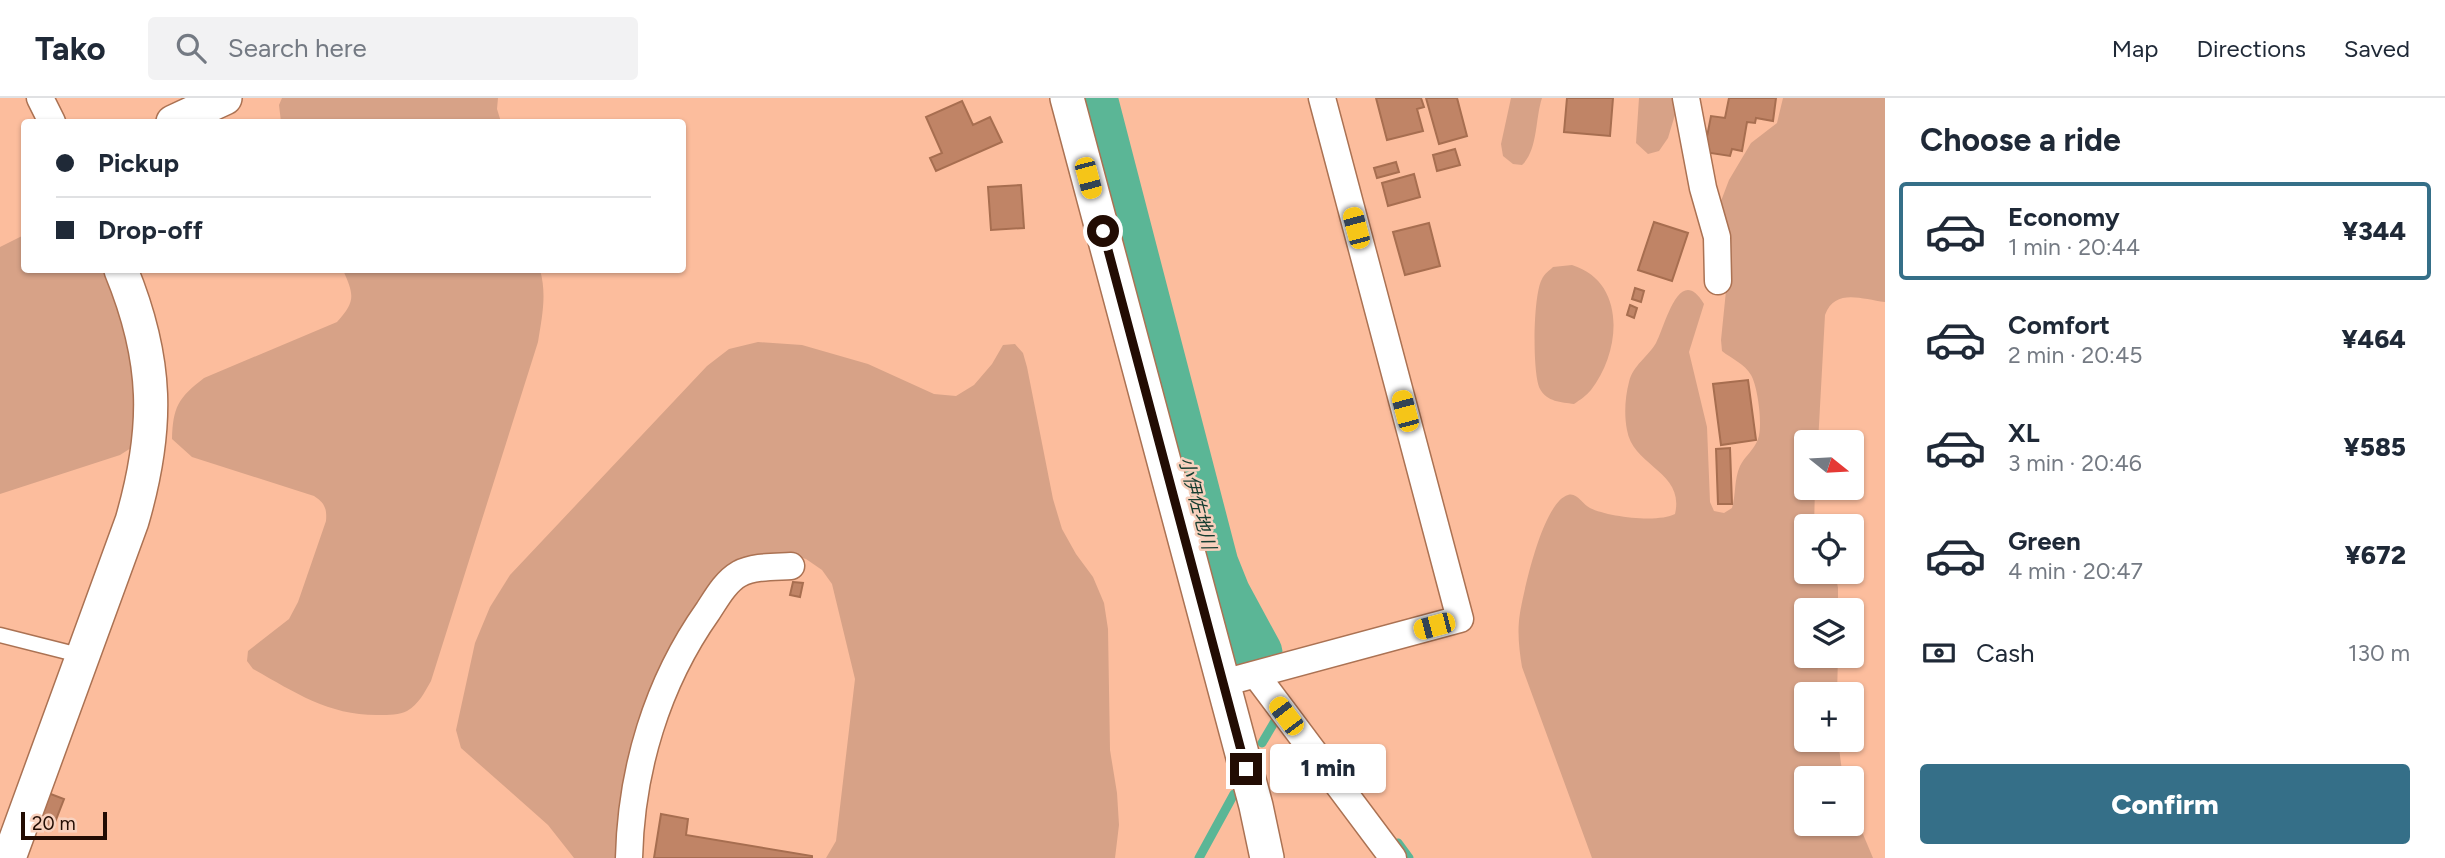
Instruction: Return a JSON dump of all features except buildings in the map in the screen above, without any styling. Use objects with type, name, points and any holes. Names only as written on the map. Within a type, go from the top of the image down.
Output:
[{"type":"street","points":[[40,98],[50,119]]},
{"type":"street","points":[[180,119],[225,98]]},
{"type":"street","points":[[1067,98],[1267,858]]},
{"type":"street","points":[[1223,683],[1460,620],[1322,98]]},
{"type":"street","points":[[1686,98],[1700,173],[1717,237],[1718,281]]},
{"type":"street","points":[[9,858],[132,521],[144,480],[152,395],[147,352],[137,311],[122,273]]},
{"type":"street","points":[[629,858],[630,823],[644,749],[660,698],[679,659],[700,622],[725,586],[738,574],[756,569],[792,566]]},
{"type":"street","points":[[1265,672],[1393,858]]},
{"type":"lane","points":[[0,635],[83,656]]},
{"type":"shaded area","points":[[282,98],[498,98],[500,119],[281,119],[279,105]]},
{"type":"shaded area","points":[[1511,98],[1542,98],[1534,143],[1522,165],[1513,164],[1503,156],[1501,144]]},
{"type":"shaded area","points":[[1639,98],[1680,98],[1668,138],[1659,151],[1648,154],[1636,143]]},
{"type":"shaded area","points":[[1783,98],[1885,98],[1885,302],[1850,297],[1835,301],[1829,307],[1825,315],[1819,430],[1794,430],[1794,500],[1815,500],[1814,514],[1794,514],[1794,584],[1837,584],[1838,598],[1794,598],[1794,668],[1838,668],[1837,682],[1794,682],[1794,752],[1840,752],[1841,766],[1794,766],[1794,836],[1864,836],[1873,858],[1592,858],[1522,667],[1519,626],[1526,586],[1543,529],[1559,501],[1568,495],[1577,497],[1590,508],[1620,516],[1657,518],[1675,514],[1673,488],[1666,478],[1638,453],[1631,442],[1625,406],[1629,382],[1634,371],[1656,343],[1674,302],[1687,290],[1695,293],[1704,304],[1689,352],[1707,427],[1710,502],[1714,511],[1724,513],[1732,508],[1738,471],[1758,439],[1760,416],[1751,375],[1722,351],[1727,281],[1721,201],[1729,180],[1751,143],[1777,123]]},
{"type":"shaded area","points":[[21,236],[21,273],[105,273],[132,355],[136,436],[131,448],[120,455],[0,494],[0,247]]},
{"type":"shaded area","points":[[1572,265],[1590,274],[1602,286],[1610,302],[1613,320],[1613,338],[1601,374],[1589,392],[1574,404],[1555,401],[1546,397],[1540,389],[1535,352],[1535,316],[1542,279],[1553,267]]},
{"type":"shaded area","points":[[344,273],[540,273],[543,288],[538,342],[431,681],[415,705],[404,712],[394,714],[362,714],[329,707],[253,669],[247,661],[248,651],[289,619],[298,602],[326,521],[324,507],[314,496],[192,457],[172,439],[176,411],[188,391],[204,378],[337,322],[350,303],[349,286]]},
{"type":"shaded area","points":[[758,342],[802,345],[868,364],[934,394],[956,396],[974,385],[992,364],[1003,345],[1015,344],[1023,353],[1053,499],[1062,529],[1093,577],[1104,603],[1108,629],[1110,750],[1119,825],[1115,858],[826,858],[836,841],[855,679],[832,584],[822,570],[806,559],[790,555],[691,616],[618,858],[574,858],[548,825],[461,748],[456,730],[475,643],[490,607],[510,575],[707,366],[729,349]]},
{"type":"waterway","name":"小伊佐地川","points":[[1092,98],[1213,564],[1225,594],[1257,653]]},
{"type":"waterway","name":"小伊佐地川","points":[[1257,653],[1268,669]]},
{"type":"waterway","points":[[1262,743],[1275,721]]},
{"type":"waterway","points":[[1199,858],[1234,794]]},
{"type":"waterway","name":"小伊佐地川","points":[[1398,843],[1409,858]]},
{"type":"route","points":[[1103,231],[1246,769]]}]
